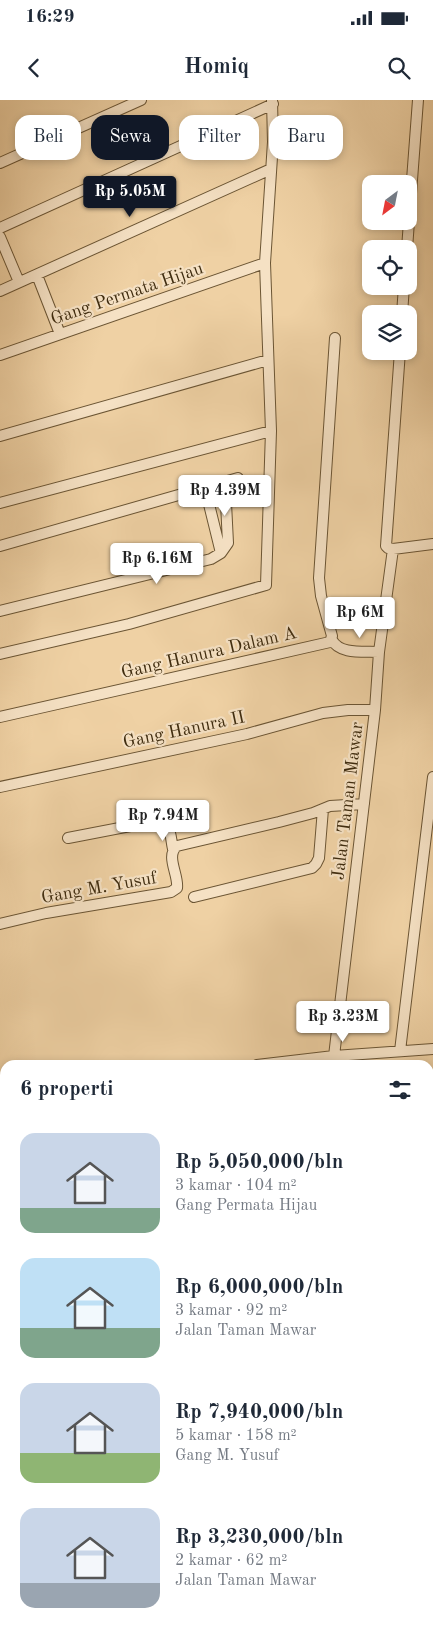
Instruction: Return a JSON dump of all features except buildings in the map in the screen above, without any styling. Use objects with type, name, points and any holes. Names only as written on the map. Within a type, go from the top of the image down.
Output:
[{"type":"street","points":[[0,163],[141,100]]},
{"type":"street","points":[[412,175],[418,100]]},
{"type":"street","points":[[0,228],[273,102],[265,263],[271,431],[266,585],[130,624],[0,654]]},
{"type":"street","points":[[0,291],[271,169]]},
{"type":"street","points":[[0,237],[19,282]]},
{"type":"street","name":"Gang Permata Hijau","points":[[0,355],[265,263]]},
{"type":"street","points":[[37,275],[60,334]]},
{"type":"street","points":[[335,338],[319,578],[320,596],[334,644],[342,650],[379,652]]},
{"type":"street","points":[[0,436],[268,360]]},
{"type":"street","points":[[399,360],[386,543],[388,548],[393,549],[433,544]]},
{"type":"street","points":[[0,503],[271,431]]},
{"type":"street","points":[[0,546],[238,478]]},
{"type":"street","points":[[0,611],[210,559],[220,553],[228,543],[224,483]]},
{"type":"street","points":[[205,488],[220,553]]},
{"type":"street","name":"Jalan Taman Mawar","points":[[334,1056],[375,710],[379,652],[393,549]]},
{"type":"street","name":"Gang Hanura Dalam A","points":[[0,717],[332,640]]},
{"type":"street","name":"Gang Hanura II","points":[[0,787],[247,734],[323,713],[348,710],[375,710]]},
{"type":"street","points":[[400,1051],[433,777]]},
{"type":"street","name":"Gang M. Yusuf","points":[[0,924],[46,913],[171,892],[177,888],[178,883],[172,854],[173,849],[177,846],[279,822],[337,804],[364,804]]},
{"type":"street","points":[[194,897],[312,868],[319,858],[323,809]]},
{"type":"street","points":[[68,838],[162,821],[168,826],[173,849]]},
{"type":"street","points":[[300,1060],[433,1049]]}]
